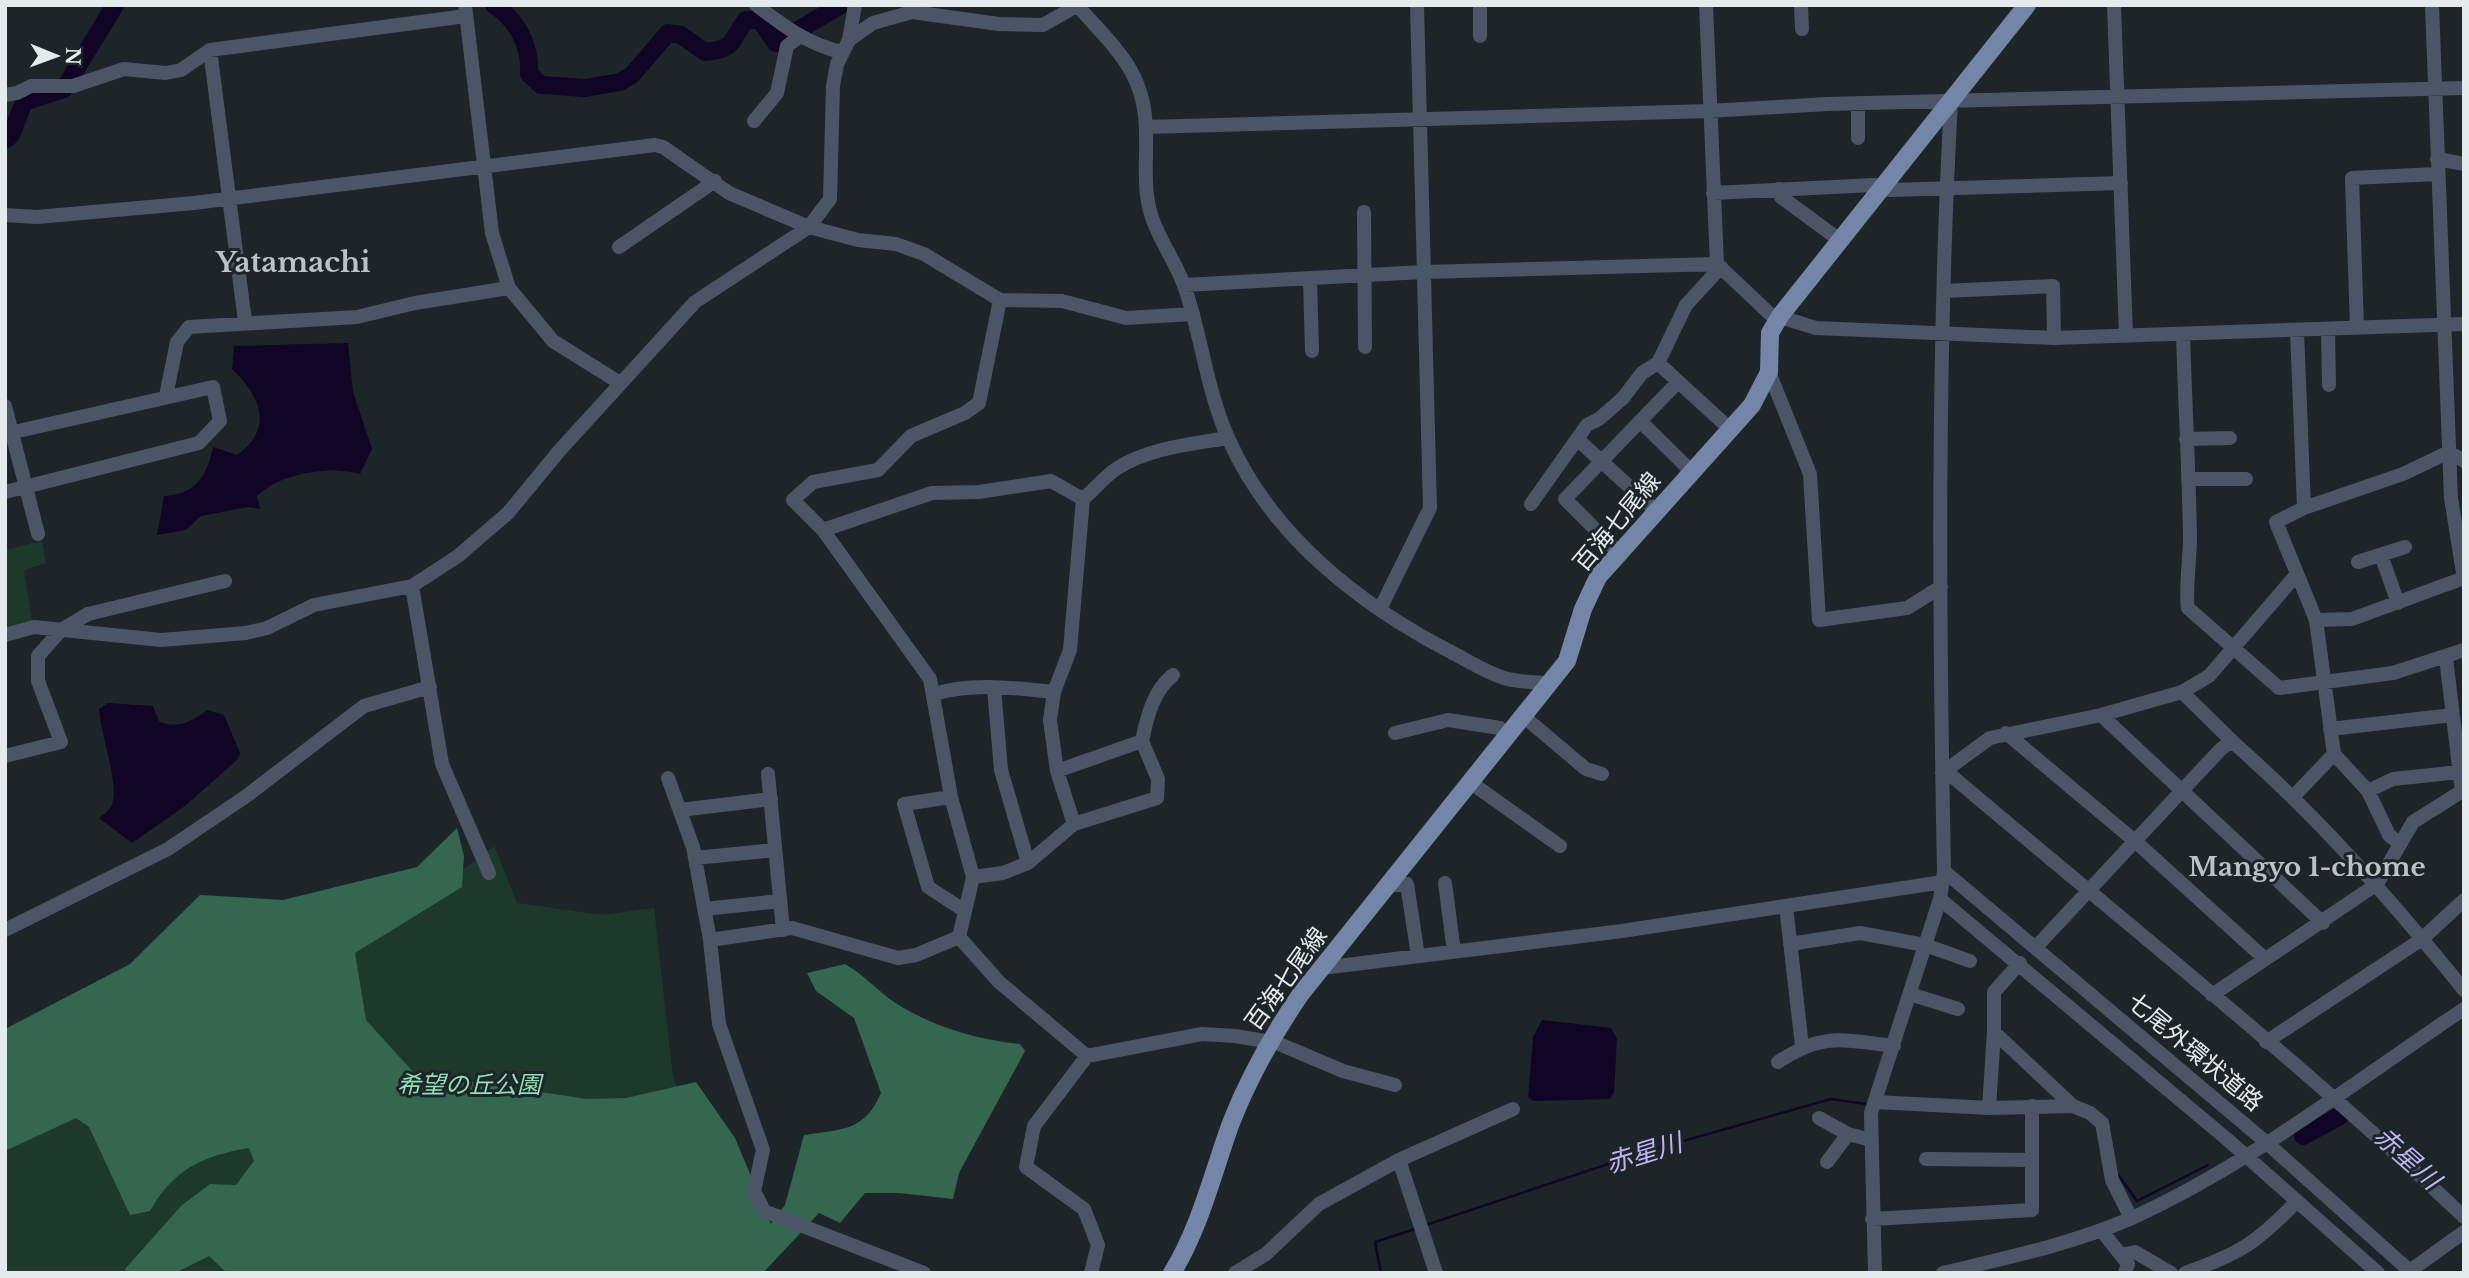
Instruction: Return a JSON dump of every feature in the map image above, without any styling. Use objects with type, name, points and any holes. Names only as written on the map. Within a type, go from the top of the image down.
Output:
[{"type":"main road","name":"百海七尾線","points":[[1172,1273],[1208,1189],[1232,1121],[1267,1043],[1386,886],[1546,683],[1567,661],[1593,588],[1618,552],[1752,405],[1769,372],[1770,333],[1780,316],[2027,5]]},
{"type":"street","points":[[756,5],[795,34],[821,47],[845,46],[873,23],[912,12],[999,24],[1043,25],[1078,5],[1127,60],[1141,94],[1146,127],[1146,192],[1150,210],[1184,285],[1218,415],[1228,438],[1268,502],[1299,541],[1333,576],[1430,641],[1504,678],[1546,683]]},
{"type":"street","points":[[5,635],[34,627],[161,640],[246,633],[267,628],[314,605],[412,586],[458,556],[508,513],[620,383],[695,302],[809,227],[830,200],[833,86],[855,5]]},
{"type":"street","points":[[1380,608],[1430,508],[1418,5]]},
{"type":"street","points":[[1480,5],[1480,36]]},
{"type":"street","points":[[1706,5],[1713,193],[1719,265],[1770,314],[1816,328],[1944,331],[2010,338],[2464,324]]},
{"type":"street","points":[[1801,5],[1802,29]]},
{"type":"street","points":[[2114,5],[2126,335]]},
{"type":"street","points":[[2316,621],[2352,619],[2464,578],[2451,498],[2442,326],[2432,5]]},
{"type":"street","points":[[5,95],[31,86],[66,85],[124,69],[166,74],[181,70],[210,50],[465,10],[492,233],[509,288],[553,341],[620,383]]},
{"type":"street","points":[[754,121],[777,93],[788,46],[795,34]]},
{"type":"street","points":[[210,50],[245,321]]},
{"type":"street","points":[[1146,127],[1709,111],[1857,104],[2464,89]]},
{"type":"street","points":[[1875,1273],[1871,1112],[1940,899],[1944,877],[1941,587],[1944,291],[1951,102]]},
{"type":"street","points":[[1857,104],[1858,138]]},
{"type":"street","points":[[5,215],[37,217],[229,198],[655,145],[663,147],[729,193],[809,227],[858,240],[896,244],[924,254],[1000,300],[1062,301],[1126,317],[1193,314]]},
{"type":"street","points":[[2437,159],[2462,165]]},
{"type":"street","points":[[2357,328],[2352,178],[2437,174]]},
{"type":"street","points":[[619,247],[715,181]]},
{"type":"street","points":[[1713,193],[1779,189],[1884,187],[1890,190],[2121,183]]},
{"type":"street","points":[[1779,189],[1781,197],[1840,241]]},
{"type":"street","points":[[1364,212],[1365,347]]},
{"type":"street","points":[[1184,285],[1423,272],[1719,265]]},
{"type":"street","points":[[1531,504],[1587,425],[1599,419],[1623,398],[1642,373],[1658,363],[1686,305],[1719,265]]},
{"type":"street","points":[[1310,279],[1312,351]]},
{"type":"street","points":[[1944,291],[2053,286],[2054,338]]},
{"type":"street","points":[[166,396],[177,342],[189,327],[245,321],[357,317],[415,303],[509,288]]},
{"type":"street","points":[[958,937],[973,877],[951,797],[930,679],[823,530],[793,500],[813,482],[878,470],[911,436],[965,413],[979,403],[1000,300]]},
{"type":"street","points":[[2328,329],[2329,386]]},
{"type":"street","points":[[2297,330],[2304,508]]},
{"type":"street","points":[[2183,334],[2189,583],[2185,599],[2188,608],[2279,688],[2393,673],[2463,651]]},
{"type":"street","points":[[1658,363],[1731,430]]},
{"type":"street","points":[[1769,372],[1810,474],[1819,620],[1907,608],[1941,587]]},
{"type":"street","points":[[1618,552],[1566,499],[1678,382]]},
{"type":"street","points":[[5,492],[200,443],[220,421],[213,387],[8,433]]},
{"type":"street","points":[[5,406],[8,433],[26,486],[38,534]]},
{"type":"street","points":[[1640,421],[1692,472]]},
{"type":"street","points":[[1074,824],[1057,771],[1050,720],[1054,692],[1070,650],[1083,499],[1114,471],[1131,461],[1166,450],[1228,438]]},
{"type":"street","points":[[2186,439],[2230,438]]},
{"type":"street","points":[[1577,439],[1656,511]]},
{"type":"street","points":[[2449,452],[2464,461]]},
{"type":"street","points":[[2400,844],[2389,835],[2368,791],[2334,754],[2316,621],[2276,522],[2304,508],[2403,474],[2449,452]]},
{"type":"street","points":[[2188,479],[2246,479]]},
{"type":"street","points":[[823,530],[932,493],[979,492],[1051,481],[1083,499]]},
{"type":"street","points":[[2358,562],[2404,547]]},
{"type":"street","points":[[2381,555],[2398,603]]},
{"type":"street","points":[[1942,773],[1990,738],[2101,715],[2182,692],[2209,676],[2297,574]]},
{"type":"street","points":[[5,757],[61,742],[38,681],[38,656],[61,631],[88,614],[225,581]]},
{"type":"street","points":[[412,586],[442,764],[489,873]]},
{"type":"street","points":[[2212,995],[2264,958],[2323,923],[2377,884],[2413,822],[2463,791],[2446,658]]},
{"type":"street","points":[[973,877],[1003,873],[1028,863],[1074,824],[1157,797],[1158,779],[1142,741],[1149,712],[1164,682],[1173,675]]},
{"type":"street","points":[[5,930],[168,849],[245,797],[364,706],[430,687]]},
{"type":"street","points":[[934,694],[954,688],[1054,692]]},
{"type":"street","points":[[993,688],[1000,770],[1028,863]]},
{"type":"street","points":[[2182,692],[2294,796],[2377,884],[2464,990]]},
{"type":"street","points":[[1522,715],[1586,769],[1602,774]]},
{"type":"street","points":[[2101,715],[2323,923]]},
{"type":"street","points":[[2330,729],[2453,715]]},
{"type":"street","points":[[1395,733],[1448,720],[1500,728],[1506,737]]},
{"type":"street","points":[[2006,733],[2136,842],[2264,958]]},
{"type":"street","points":[[1057,771],[1142,741]]},
{"type":"street","points":[[2036,947],[2219,751],[2227,744],[2235,744]]},
{"type":"street","points":[[2294,796],[2334,754]]},
{"type":"street","points":[[2368,791],[2393,779],[2459,772]]},
{"type":"street","points":[[1942,773],[1953,777],[2212,995],[2464,1217]]},
{"type":"street","points":[[768,774],[783,930]]},
{"type":"street","points":[[668,778],[695,858],[710,940],[719,1024],[762,1150],[754,1191],[764,1211],[924,1273]]},
{"type":"street","points":[[1470,782],[1560,846]]},
{"type":"street","points":[[951,797],[904,804],[928,887],[965,911]]},
{"type":"street","points":[[680,810],[771,799]]},
{"type":"street","points":[[695,858],[775,850]]},
{"type":"street","points":[[1322,968],[1786,906],[1944,877]]},
{"type":"street","name":"七尾外環状道路","points":[[1944,877],[2036,947],[2267,1143],[2410,1272]]},
{"type":"street","points":[[1445,883],[1454,952]]},
{"type":"street","points":[[1386,886],[1407,884],[1418,956]]},
{"type":"street","name":"七尾外環状道路","points":[[1940,899],[2020,963],[2246,1155],[2378,1273]]},
{"type":"street","points":[[2266,1042],[2422,939],[2464,900]]},
{"type":"street","points":[[704,909],[780,901]]},
{"type":"street","points":[[1786,906],[1802,1046]]},
{"type":"street","points":[[710,940],[792,928],[898,958],[916,955],[958,937]]},
{"type":"street","points":[[1790,944],[1860,933],[1925,945],[1970,961]]},
{"type":"street","points":[[958,937],[999,982],[1087,1056]]},
{"type":"street","points":[[1989,1108],[1994,992],[2020,963]]},
{"type":"street","points":[[1910,994],[1958,1009]]},
{"type":"street","points":[[1943,1273],[2101,1230],[2131,1218],[2267,1143],[2464,1009]]},
{"type":"street","points":[[1994,1032],[2073,1106],[2090,1113],[2102,1123],[2112,1180],[2131,1218]]},
{"type":"street","points":[[1091,1273],[1098,1245],[1084,1209],[1026,1167],[1034,1126],[1087,1056],[1202,1034],[1234,1036],[1277,1043],[1343,1071],[1395,1085]]},
{"type":"street","points":[[1778,1062],[1802,1046],[1830,1039],[1894,1046]]},
{"type":"street","points":[[1875,1102],[1989,1108],[2073,1106]]},
{"type":"street","points":[[1872,1219],[2032,1210],[2032,1106]]},
{"type":"street","points":[[1235,1273],[1266,1254],[1319,1204],[1399,1160],[1513,1110]]},
{"type":"street","points":[[1819,1118],[1848,1134],[1871,1140]]},
{"type":"street","points":[[1827,1162],[1848,1134]]},
{"type":"street","points":[[1926,1158],[2032,1160]]},
{"type":"street","points":[[1399,1160],[1436,1273]]},
{"type":"street","points":[[2185,1273],[2233,1256],[2268,1231],[2297,1201]]},
{"type":"street","points":[[2101,1230],[2122,1255],[2127,1264],[2125,1273]]},
{"type":"street","points":[[2410,1272],[2464,1232]]},
{"type":"street","points":[[2122,1255],[2135,1252],[2171,1273]]},
{"type":"green space","points":[[42,541],[46,563],[24,570],[32,623],[5,631],[5,550]]},
{"type":"green space","name":"希望の丘公園","points":[[457,828],[464,856],[462,887],[355,953],[366,1020],[414,1073],[587,1099],[626,1098],[696,1082],[735,1138],[771,1224],[785,1205],[804,1135],[841,1129],[859,1122],[874,1106],[881,1093],[854,1018],[816,991],[807,973],[845,964],[894,1002],[930,1021],[959,1032],[1020,1044],[1025,1051],[959,1173],[953,1199],[899,1193],[865,1193],[840,1223],[819,1213],[763,1273],[227,1273],[209,1256],[175,1273],[126,1273],[125,1269],[182,1205],[210,1184],[236,1185],[254,1161],[249,1148],[203,1160],[179,1175],[150,1211],[130,1215],[89,1127],[76,1118],[5,1151],[5,1029],[130,964],[200,895],[283,900],[417,867]]},
{"type":"green space","name":"希望の丘公園","points":[[494,846],[517,903],[602,915],[654,908],[673,1078],[760,1273],[5,1273],[5,1042],[432,894]]},
{"type":"shaded area","points":[[348,343],[353,392],[372,449],[360,474],[334,470],[292,477],[267,488],[257,496],[260,509],[248,507],[201,516],[186,530],[157,535],[164,496],[184,492],[198,482],[207,467],[213,447],[237,455],[249,445],[256,434],[259,412],[250,390],[232,369],[234,346]]},
{"type":"shaded area","points":[[108,703],[153,706],[159,721],[172,725],[191,721],[207,710],[224,715],[240,753],[238,759],[185,806],[132,843],[99,818],[111,807],[113,798],[112,774],[99,709]]},
{"type":"shaded area","points":[[1542,1020],[1611,1028],[1617,1039],[1614,1093],[1610,1099],[1533,1101],[1528,1097],[1533,1037]]},
{"type":"waterway","points":[[5,140],[11,135],[24,102],[64,89],[115,5]]},
{"type":"waterway","points":[[494,5],[516,26],[528,54],[529,74],[541,85],[585,88],[620,82],[632,75],[668,33],[681,35],[705,52],[715,51],[731,43],[746,20],[760,20],[776,43],[841,5]]},
{"type":"waterway","name":"赤星川","points":[[1426,1225],[1641,1153],[1831,1099],[1866,1104]]},
{"type":"waterway","name":"赤星川","points":[[2303,1136],[2340,1116]]},
{"type":"waterway","name":"赤星川","points":[[2117,1173],[2137,1201],[2208,1165]]},
{"type":"waterway","name":"赤星川","points":[[1381,1273],[1375,1242],[1415,1229]]},
{"type":"district","name":"Yatamachi","points":[[293,262]]},
{"type":"district","name":"Mangyo 1-chome","points":[[2307,867]]}]
